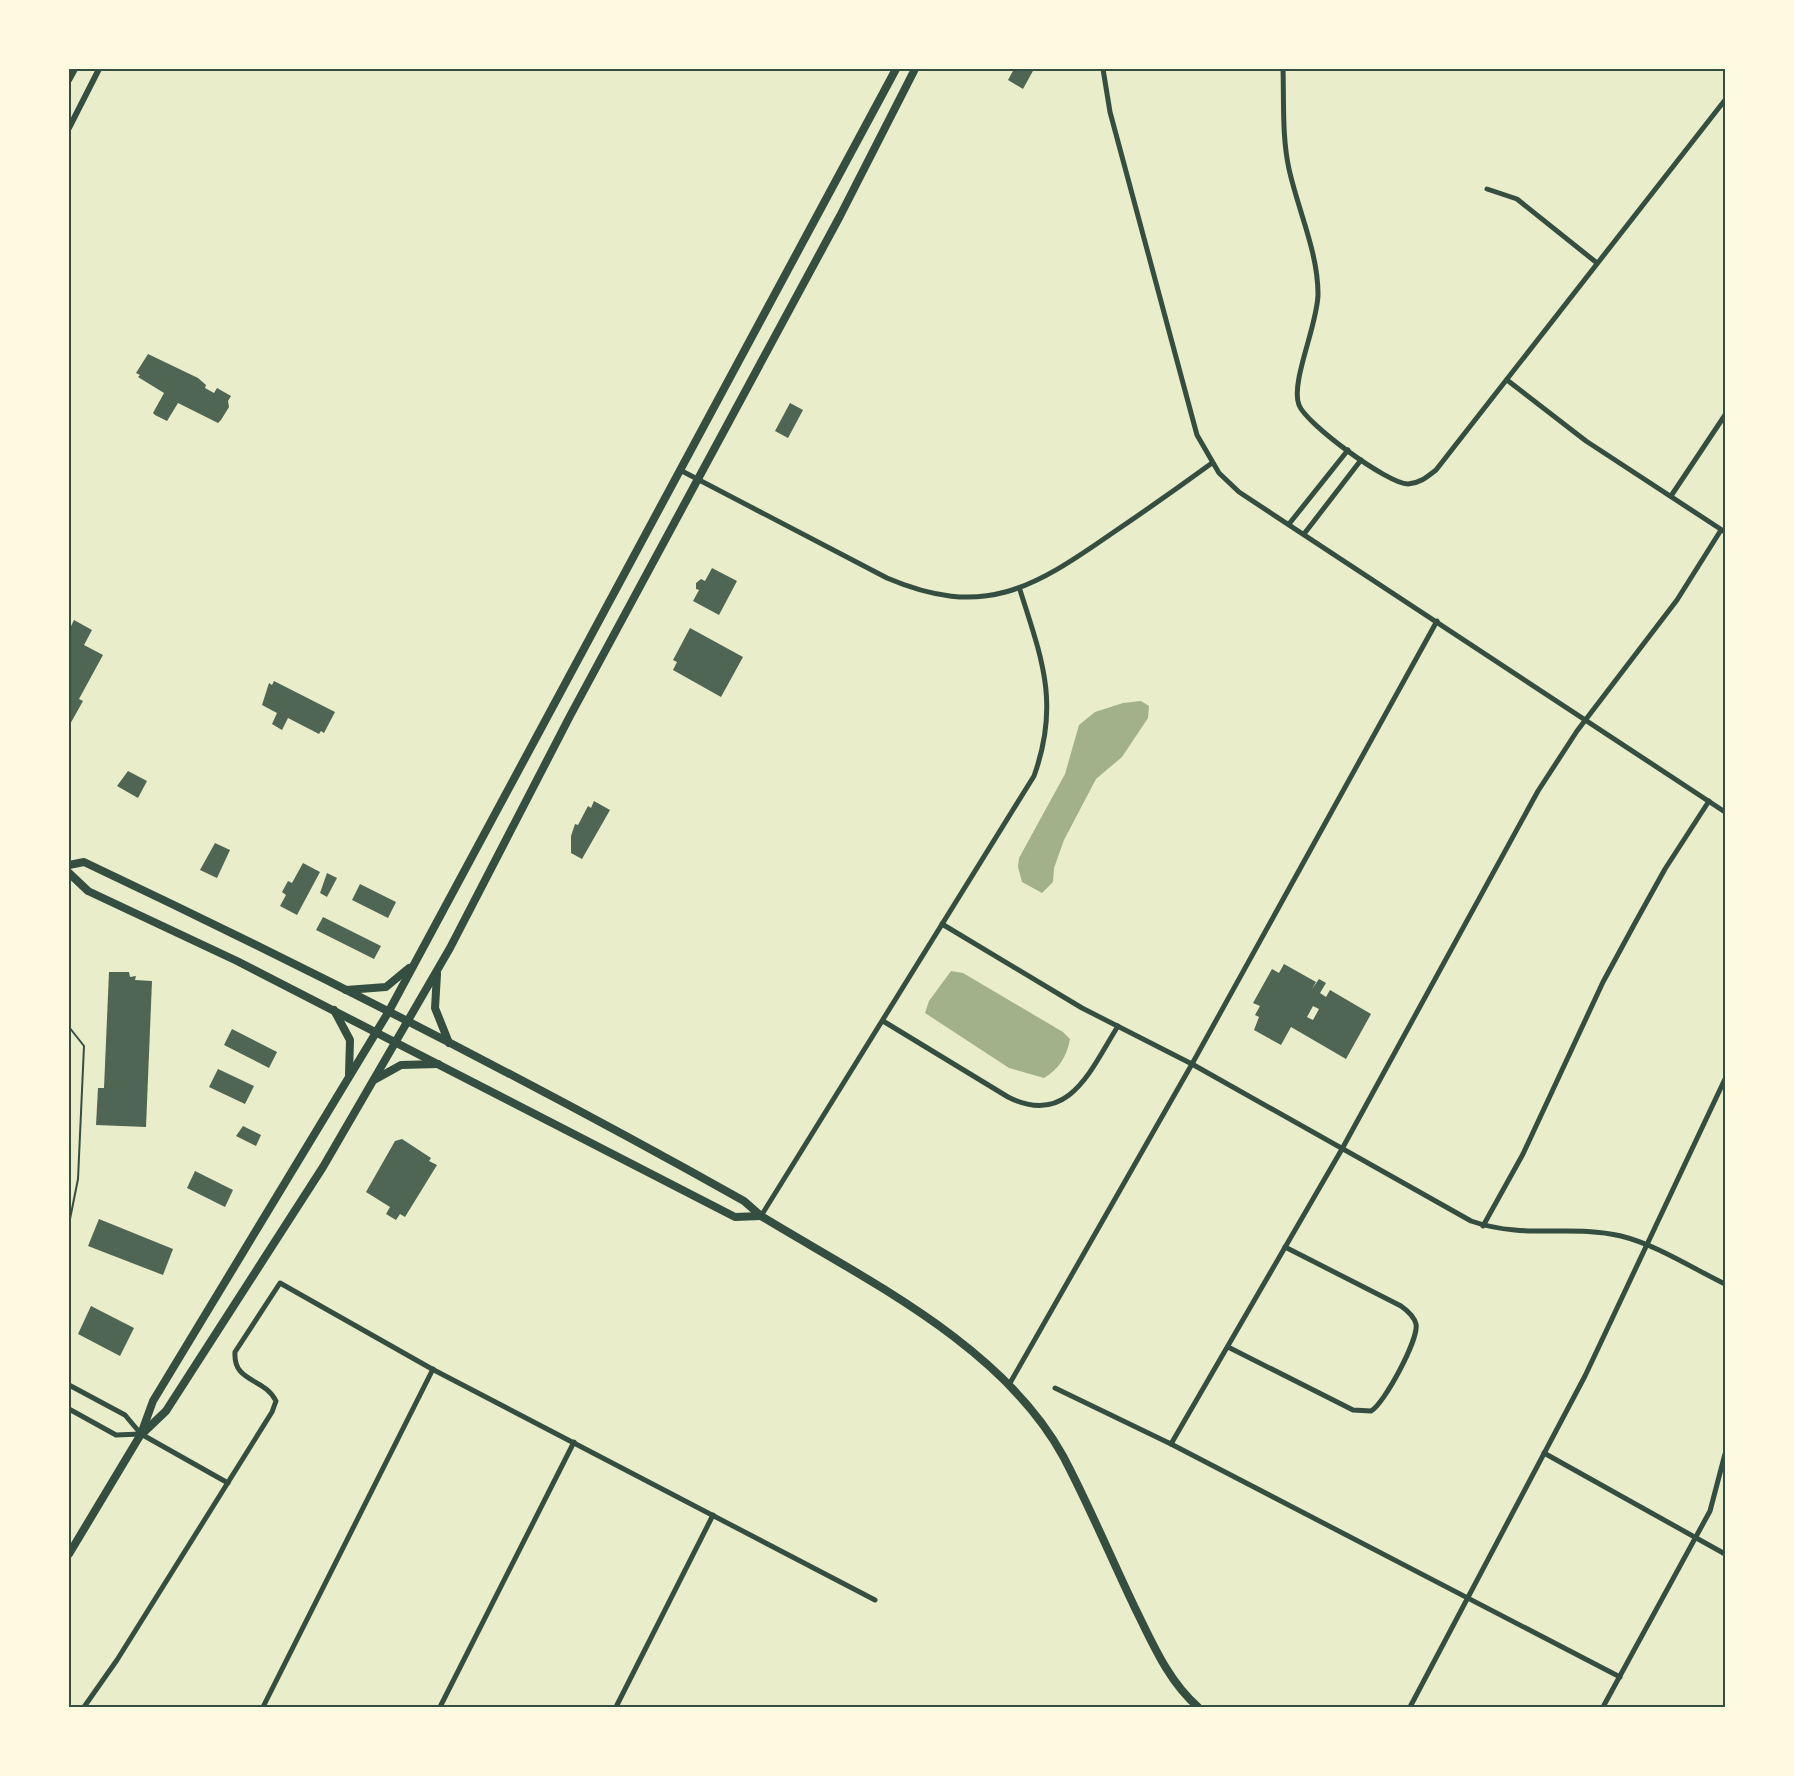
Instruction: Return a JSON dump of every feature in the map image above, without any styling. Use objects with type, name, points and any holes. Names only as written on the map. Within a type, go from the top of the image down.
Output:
[{"type":"main road","points":[[69,1554],[141,1434],[153,1401],[416,962],[896,69]]},
{"type":"main road","points":[[141,1434],[165,1411],[301,1203],[438,970],[696,478],[840,216],[915,69]]},
{"type":"main road","points":[[69,865],[84,862],[388,1011],[611,1126],[744,1201],[762,1216],[933,1322],[1010,1383],[1062,1455],[1150,1638],[1173,1679],[1194,1706]]},
{"type":"main road","points":[[69,873],[88,891],[376,1031],[735,1217],[762,1216]]},
{"type":"main road","points":[[346,990],[386,987],[416,962]]},
{"type":"main road","points":[[438,970],[435,1008],[449,1043]]},
{"type":"main road","points":[[334,1010],[350,1040],[349,1077]]},
{"type":"main road","points":[[374,1080],[401,1065],[439,1064]]},
{"type":"street","points":[[69,80],[75,69]]},
{"type":"street","points":[[69,128],[99,69]]},
{"type":"street","points":[[1103,69],[1110,112],[1197,435],[1212,463],[1239,492],[1725,812]]},
{"type":"street","points":[[1282,69],[1285,145],[1316,270],[1318,296],[1315,323],[1296,396],[1304,414],[1348,450],[1391,480],[1407,484],[1422,481],[1436,470],[1725,100]]},
{"type":"street","points":[[1487,189],[1517,199],[1597,263]]},
{"type":"street","points":[[1172,1444],[1342,1149],[1518,826],[1584,720],[1677,600],[1723,531],[1586,441],[1507,380]]},
{"type":"street","points":[[1671,496],[1725,415]]},
{"type":"street","points":[[1289,525],[1348,450]]},
{"type":"street","points":[[1304,534],[1361,460]]},
{"type":"street","points":[[680,470],[847,559],[909,588],[962,598],[992,596],[1020,590],[1058,571],[1212,463]]},
{"type":"street","points":[[762,1216],[1034,776],[1044,742],[1048,715],[1047,687],[1042,660],[1020,590]]},
{"type":"street","points":[[1010,1383],[1024,1364],[1437,621]]},
{"type":"street","points":[[1483,1226],[1523,1154],[1623,944],[1665,869],[1709,801]]},
{"type":"street","points":[[942,924],[1082,1008],[1192,1064],[1455,1213],[1483,1226],[1533,1233],[1596,1233],[1621,1236],[1646,1245],[1725,1284]]},
{"type":"street","points":[[883,1021],[1008,1097],[1025,1106],[1047,1108],[1065,1099],[1082,1085],[1118,1026]]},
{"type":"street","points":[[1410,1707],[1608,1330],[1725,1079]]},
{"type":"street","points":[[1228,1347],[1353,1410],[1371,1411],[1383,1401],[1416,1332],[1412,1316],[1398,1305],[1285,1247]]},
{"type":"street","points":[[84,1707],[117,1660],[272,1412],[276,1401],[271,1391],[239,1372],[234,1363],[235,1352],[280,1283],[433,1370],[875,1600]]},
{"type":"street","points":[[263,1707],[433,1370]]},
{"type":"street","points":[[69,1385],[125,1415],[141,1434],[228,1483]]},
{"type":"street","points":[[1055,1388],[1172,1444],[1620,1677]]},
{"type":"street","points":[[69,1409],[116,1435],[141,1434]]},
{"type":"street","points":[[440,1707],[574,1442]]},
{"type":"street","points":[[1544,1453],[1725,1554]]},
{"type":"street","points":[[1603,1707],[1710,1511],[1725,1454]]},
{"type":"street","points":[[616,1707],[713,1515]]},
{"type":"lane","points":[[69,1027],[84,1046],[78,1179],[69,1224]]},
{"type":"shaded area","points":[[1141,701],[1149,706],[1148,718],[1122,757],[1096,779],[1064,840],[1054,868],[1053,882],[1042,893],[1022,882],[1018,867],[1019,858],[1065,774],[1079,725],[1095,712],[1123,703]]},
{"type":"shaded area","points":[[951,971],[963,973],[1063,1032],[1070,1039],[1067,1051],[1058,1066],[1044,1078],[1009,1068],[925,1013],[929,1001]]},
{"type":"building","points":[[1014,69],[1034,69],[1023,89],[1008,80]]},
{"type":"building","points":[[148,354],[198,378],[206,385],[205,388],[214,393],[217,388],[231,396],[228,401],[229,407],[221,420],[218,423],[178,403],[167,421],[155,415],[153,413],[164,393],[138,377],[140,375],[136,373]]},
{"type":"building","points":[[790,403],[803,410],[788,438],[775,431]]},
{"type":"building","points":[[712,568],[737,581],[719,615],[693,601],[699,590],[696,589],[696,583],[701,579],[705,581]]},
{"type":"building","points":[[74,620],[92,630],[84,645],[103,655],[79,699],[83,701],[69,726],[69,630]]},
{"type":"building","points":[[690,628],[743,657],[721,697],[673,670],[677,662],[673,660]]},
{"type":"building","points":[[274,681],[335,712],[324,733],[321,731],[319,734],[288,718],[282,730],[272,724],[277,713],[262,705],[269,683],[272,685]]},
{"type":"building","points":[[128,771],[147,781],[138,798],[117,786]]},
{"type":"building","points":[[594,801],[610,810],[582,859],[571,853],[571,836],[575,824],[578,825],[588,806],[591,808]]},
{"type":"building","points":[[215,843],[230,850],[217,878],[200,870]]},
{"type":"building","points":[[303,863],[320,872],[297,915],[280,906],[286,895],[282,892],[288,881],[292,883]]},
{"type":"building","points":[[327,873],[337,878],[327,897],[320,893]]},
{"type":"building","points":[[360,884],[396,902],[388,918],[352,900]]},
{"type":"building","points":[[323,917],[381,946],[374,959],[316,930]]},
{"type":"building","points":[[1284,964],[1316,982],[1312,989],[1319,979],[1326,983],[1320,993],[1326,997],[1330,990],[1371,1014],[1346,1059],[1291,1027],[1281,1045],[1254,1030],[1259,1017],[1255,1015],[1260,1006],[1253,1003],[1272,969],[1279,973]],"holes":[[[1313,1006],[1319,1009],[1313,1020],[1307,1017]]]},
{"type":"building","points":[[109,972],[129,972],[130,977],[136,976],[135,980],[152,981],[146,1127],[96,1125],[98,1088],[104,1088]]},
{"type":"building","points":[[232,1029],[277,1052],[269,1068],[224,1045]]},
{"type":"building","points":[[218,1069],[254,1086],[245,1104],[209,1087]]},
{"type":"building","points":[[243,1126],[261,1135],[256,1146],[236,1136]]},
{"type":"building","points":[[402,1139],[431,1158],[429,1161],[437,1165],[405,1217],[400,1214],[396,1220],[386,1214],[390,1207],[366,1192],[395,1141]]},
{"type":"building","points":[[195,1171],[233,1190],[225,1207],[187,1188]]},
{"type":"building","points":[[99,1219],[173,1249],[163,1275],[88,1246]]},
{"type":"building","points":[[91,1306],[134,1328],[120,1356],[78,1334]]}]
